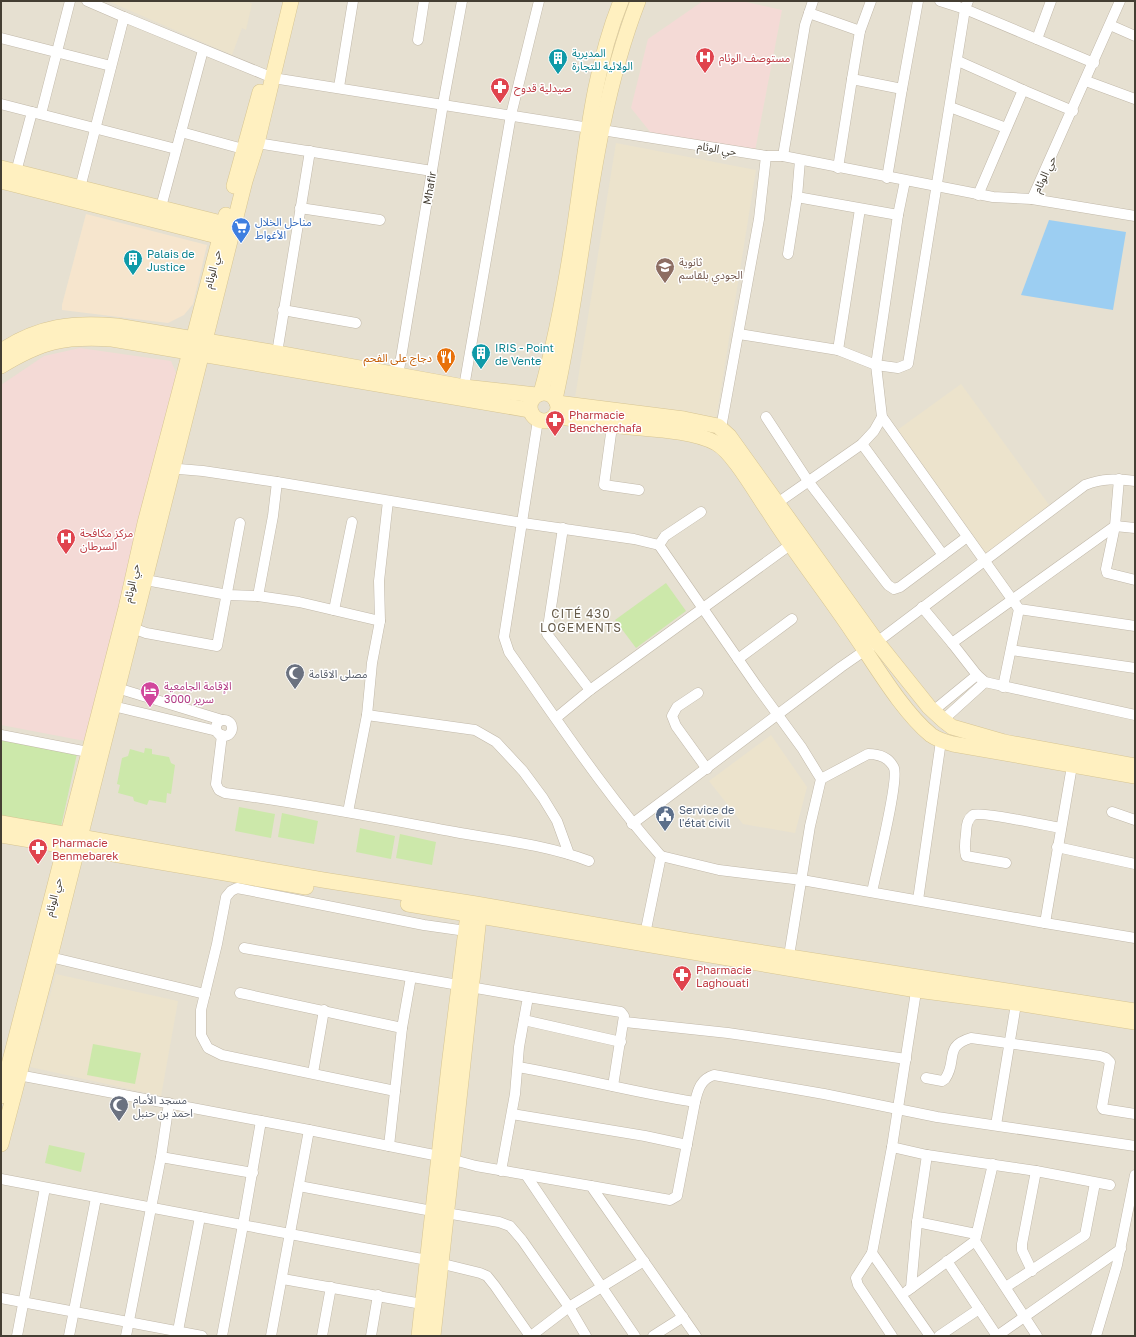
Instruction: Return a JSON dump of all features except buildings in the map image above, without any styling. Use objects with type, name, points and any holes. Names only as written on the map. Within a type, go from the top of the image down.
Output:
[{"type":"street","points":[[16,172],[55,53],[70,1]]},
{"type":"street","points":[[87,1],[269,76]]},
{"type":"street","name":"حي الوئام","points":[[227,232],[257,143],[281,1]]},
{"type":"street","name":"حي الوئام","points":[[1,1144],[9,1073],[73,842],[113,706],[127,626],[227,232],[243,148],[269,76],[291,1]]},
{"type":"street","points":[[339,87],[353,1]]},
{"type":"street","points":[[418,40],[424,1]]},
{"type":"street","name":"Mhafir","points":[[398,376],[443,104],[462,1]]},
{"type":"street","points":[[464,387],[511,115],[539,1]]},
{"type":"street","points":[[1,351],[19,339],[44,329],[68,325],[94,324],[117,326],[197,347],[534,415],[547,421],[556,406],[570,328],[596,129],[596,87],[621,1]]},
{"type":"street","points":[[638,1],[596,129],[576,217],[558,318],[539,394],[531,402],[534,415],[523,523],[504,637],[509,652],[632,824],[661,856],[719,870],[802,880],[1135,938]]},
{"type":"street","points":[[783,156],[808,13],[813,1]]},
{"type":"street","points":[[838,168],[860,31],[871,1]]},
{"type":"street","points":[[887,178],[918,1]]},
{"type":"street","points":[[940,1],[967,5],[1037,39],[1094,63]]},
{"type":"street","points":[[1037,39],[1051,1]]},
{"type":"street","name":"حي الوئام","points":[[269,76],[766,156],[783,156],[978,195],[1008,199],[1032,199],[1086,82],[1120,1]]},
{"type":"street","points":[[739,334],[838,350],[876,364],[898,368],[908,364],[967,5]]},
{"type":"street","points":[[808,13],[860,31]]},
{"type":"street","points":[[80,188],[124,17]]},
{"type":"street","points":[[1110,26],[1135,36]]},
{"type":"street","points":[[1,38],[55,53],[111,66]]},
{"type":"street","points":[[161,207],[203,50]]},
{"type":"street","points":[[958,61],[1073,111]]},
{"type":"street","points":[[852,79],[902,89]]},
{"type":"street","points":[[1086,82],[1135,99]]},
{"type":"street","points":[[978,195],[1023,90]]},
{"type":"street","points":[[1,104],[176,149]]},
{"type":"street","points":[[950,107],[1006,128]]},
{"type":"street","points":[[180,132],[243,148]]},
{"type":"street","points":[[257,143],[432,171]]},
{"type":"street","points":[[277,353],[310,151]]},
{"type":"street","points":[[721,428],[759,219],[766,156]]},
{"type":"street","points":[[788,254],[797,197],[800,160]]},
{"type":"street","points":[[1,168],[161,207],[227,232]]},
{"type":"street","points":[[1,181],[227,232]]},
{"type":"street","points":[[905,181],[898,215],[876,364],[882,417],[1019,609],[1135,626]]},
{"type":"street","points":[[797,197],[898,215]]},
{"type":"street","points":[[1032,199],[1135,216]]},
{"type":"street","points":[[300,208],[380,220]]},
{"type":"street","points":[[838,350],[860,209]]},
{"type":"street","points":[[284,310],[356,323]]},
{"type":"street","points":[[1,366],[25,351],[47,342],[70,338],[112,338],[197,347],[277,353],[464,387],[549,394],[556,406],[612,425],[664,430],[704,438],[717,443],[726,450],[806,545],[871,646],[885,680],[918,722],[932,736],[941,741],[1072,766],[1135,776]]},
{"type":"street","points":[[556,406],[614,409],[684,419],[721,428],[729,436],[773,507],[790,545],[871,646],[938,715],[952,727],[1004,742],[1135,766]]},
{"type":"street","points":[[614,409],[604,485],[639,490]]},
{"type":"street","points":[[766,417],[808,481],[888,586],[894,589],[900,587],[967,537]]},
{"type":"street","points":[[773,507],[862,444],[874,431],[882,417]]},
{"type":"street","points":[[862,444],[943,555]]},
{"type":"street","points":[[166,468],[203,471],[277,482],[523,523],[634,539],[659,545],[802,748],[821,779],[810,826],[788,962]]},
{"type":"street","points":[[632,824],[1085,485],[1099,480],[1119,479],[1135,481]]},
{"type":"street","points":[[1119,479],[1115,526],[1106,569],[1107,574],[1135,580]]},
{"type":"street","points":[[258,596],[273,516],[277,482]]},
{"type":"street","points":[[348,812],[367,715],[372,663],[380,621],[379,581],[388,501]]},
{"type":"street","points":[[659,545],[665,536],[701,512]]},
{"type":"street","points":[[334,610],[352,522]]},
{"type":"street","points":[[127,626],[146,633],[217,646],[228,595],[233,554],[240,523]]},
{"type":"street","points":[[952,643],[1115,526],[1135,528]]},
{"type":"street","points":[[563,528],[547,634],[590,690]]},
{"type":"street","points":[[556,718],[590,690],[790,545]]},
{"type":"street","points":[[138,579],[228,595],[258,596],[299,602],[380,621]]},
{"type":"street","points":[[922,607],[976,675],[985,682],[1135,715]]},
{"type":"street","points":[[1003,687],[1019,609]]},
{"type":"street","points":[[738,659],[792,619]]},
{"type":"street","name":"حي الوئام","points":[[1,1096],[50,957],[73,842],[88,752],[127,626]]},
{"type":"street","points":[[1011,650],[1135,668]]},
{"type":"street","points":[[938,715],[976,675]]},
{"type":"street","points":[[938,715],[985,682]]},
{"type":"street","points":[[113,706],[219,733],[229,734],[232,730],[229,722],[117,688]]},
{"type":"street","points":[[698,693],[677,707],[672,716],[676,726],[707,769]]},
{"type":"street","points":[[367,715],[475,730],[496,742],[523,771],[543,798],[557,821],[569,854]]},
{"type":"street","points":[[219,733],[216,784],[219,790],[225,793],[348,812],[531,845],[569,854],[589,861]]},
{"type":"street","points":[[1,735],[88,752]]},
{"type":"street","points":[[918,900],[941,741]]},
{"type":"street","points":[[821,779],[868,754],[876,754],[887,758],[894,770],[893,792],[872,892]]},
{"type":"street","points":[[1045,923],[1072,766]]},
{"type":"street","points":[[1112,812],[1135,820]]},
{"type":"street","points":[[1006,863],[966,856],[966,830],[968,820],[974,815],[993,816],[1061,828]]},
{"type":"street","points":[[1,823],[73,842]]},
{"type":"street","points":[[1,835],[73,842],[918,984],[1017,998],[1135,1011]]},
{"type":"street","points":[[1057,847],[1135,864]]},
{"type":"street","points":[[644,939],[661,856]]},
{"type":"street","points":[[395,1091],[222,1055],[208,1048],[201,1035],[201,1010],[226,897],[231,891],[237,888],[424,925],[466,931]]},
{"type":"street","points":[[465,987],[466,931],[474,910]]},
{"type":"street","points":[[433,1336],[434,1262],[474,910]]},
{"type":"street","points":[[244,948],[465,987],[621,1012],[624,1016],[625,1022],[613,1086]]},
{"type":"street","points":[[50,957],[205,994]]},
{"type":"street","points":[[389,1146],[402,1028],[411,977]]},
{"type":"street","points":[[892,1336],[858,1285],[856,1278],[872,1253],[899,1108],[918,984]]},
{"type":"street","points":[[240,993],[402,1028]]},
{"type":"street","points":[[501,1171],[512,1114],[528,997]]},
{"type":"street","points":[[1017,998],[1135,1022]]},
{"type":"street","points":[[996,1125],[1017,998]]},
{"type":"street","points":[[313,1073],[324,1010]]},
{"type":"street","points":[[524,1020],[621,1042]]},
{"type":"street","points":[[625,1022],[728,1032],[906,1059]]},
{"type":"street","points":[[926,1078],[942,1081],[945,1079],[953,1049],[960,1041],[971,1038],[1010,1042],[1106,1058],[1110,1062],[1102,1107],[1103,1109],[1135,1114]]},
{"type":"street","points":[[518,1067],[660,1097],[696,1102]]},
{"type":"street","points":[[9,1073],[445,1157],[501,1171],[670,1200],[677,1196],[696,1102],[702,1082],[707,1077],[714,1075],[996,1125],[1135,1146]]},
{"type":"street","points":[[126,1336],[161,1157],[168,1103]]},
{"type":"street","points":[[512,1114],[645,1136],[687,1145]]},
{"type":"street","points":[[222,1336],[253,1173],[261,1121]]},
{"type":"street","points":[[271,1336],[283,1279],[309,1130]]},
{"type":"street","points":[[892,1147],[927,1155],[1036,1171],[1110,1185]]},
{"type":"street","points":[[911,1288],[917,1222],[927,1155]]},
{"type":"street","points":[[161,1157],[253,1173]]},
{"type":"street","points":[[902,1295],[947,1261],[975,1237],[993,1164]]},
{"type":"street","points":[[1032,1270],[1022,1250],[1022,1244],[1036,1171]]},
{"type":"street","points":[[526,1175],[635,1336]]},
{"type":"street","points":[[1096,1336],[1121,1249],[1135,1175]]},
{"type":"street","points":[[1,1179],[434,1262],[480,1273],[487,1276],[531,1336],[569,1307],[644,1261]]},
{"type":"street","points":[[1006,1288],[1085,1235],[1095,1183]]},
{"type":"street","points":[[299,1186],[499,1222],[510,1226],[522,1240],[569,1307],[586,1336]]},
{"type":"street","points":[[591,1186],[696,1336]]},
{"type":"street","points":[[17,1336],[45,1188]]},
{"type":"street","points":[[69,1336],[96,1198]]},
{"type":"street","points":[[177,1334],[200,1217]]},
{"type":"street","points":[[917,1222],[975,1237],[1037,1336]]},
{"type":"street","points":[[947,1261],[997,1336],[1121,1249]]},
{"type":"street","points":[[872,1253],[930,1336]]},
{"type":"street","points":[[419,1336],[422,1304],[434,1262]]},
{"type":"street","points":[[283,1279],[422,1304]]},
{"type":"street","points":[[322,1336],[331,1287]]},
{"type":"street","points":[[371,1336],[378,1295]]},
{"type":"street","points":[[1,1298],[128,1322],[177,1334],[202,1336]]},
{"type":"street","points":[[939,1336],[979,1309]]},
{"type":"street","points":[[653,1336],[683,1317]]},
{"type":"shaded area","points":[[1,1],[1135,1],[1135,1336],[1,1336]]},
{"type":"shaded area","points":[[108,1],[248,1],[252,4],[246,30],[242,28],[232,55]]},
{"type":"shaded area","name":"مستوصف الوئام","points":[[703,1],[742,1],[782,10],[755,151],[651,133],[631,108],[648,39]]},
{"type":"shaded area","name":"ثانوية الجودي بلقاسم","points":[[616,143],[756,170],[716,420],[575,398]]},
{"type":"shaded area","points":[[86,214],[207,245],[193,304],[184,315],[168,323],[62,310],[62,305]]},
{"type":"shaded area","name":"مركز مكافحة السرطان","points":[[80,348],[171,361],[177,375],[85,741],[1,725],[1,385],[44,356]]},
{"type":"shaded area","points":[[961,384],[1052,509],[987,556],[896,431]]},
{"type":"shaded area","points":[[771,735],[807,787],[795,833],[743,824],[709,781]]},
{"type":"shaded area","points":[[56,974],[178,1001],[161,1096],[30,1067]]},
{"type":"green space","points":[[666,583],[686,611],[636,648],[615,620]]},
{"type":"green space","points":[[1,738],[77,754],[60,831],[1,820]]},
{"type":"green space","points":[[145,748],[152,749],[152,754],[169,757],[171,763],[175,765],[171,794],[167,793],[166,803],[149,800],[147,805],[134,801],[133,797],[118,793],[120,785],[117,784],[122,758],[128,756],[130,749],[144,753]]},
{"type":"green space","points":[[239,807],[275,814],[271,838],[235,831]]},
{"type":"green space","points":[[282,813],[318,821],[314,844],[278,837]]},
{"type":"green space","points":[[360,828],[395,836],[391,859],[356,852]]},
{"type":"green space","points":[[400,834],[436,842],[432,865],[396,858]]},
{"type":"green space","points":[[93,1044],[141,1053],[135,1084],[87,1075]]},
{"type":"green space","points":[[49,1145],[85,1153],[81,1172],[45,1163]]},
{"type":"water","points":[[1049,220],[1126,232],[1113,310],[1021,295]]},
{"type":"place","name":"مستوصف الوئام","points":[[705,74]]},
{"type":"place","name":"المديرية الولائية للتجارة","points":[[558,75]]},
{"type":"place","name":"صيدلية قدوح","points":[[500,104]]},
{"type":"place","name":"مناحل الخلال الأغواط","points":[[241,244]]},
{"type":"place","name":"Palais de Justice","points":[[133,276]]},
{"type":"place","name":"ثانوية الجودي بلقاسم","points":[[665,284]]},
{"type":"place","name":"IRIS - Point de Vente","points":[[481,370]]},
{"type":"place","name":"دجاج على الفحم","points":[[446,374]]},
{"type":"place","name":"Pharmacie Bencherchafa","points":[[555,437]]},
{"type":"place","name":"مركز مكافحة السرطان","points":[[66,555]]},
{"type":"place","name":"مصلى الاقامة","points":[[295,690]]},
{"type":"place","name":"الإقامة الجامعية 3000 سرير","points":[[150,708]]},
{"type":"place","name":"Service de l'état civil","points":[[665,832]]},
{"type":"place","name":"Pharmacie Benmebarek","points":[[38,865]]},
{"type":"place","name":"Pharmacie Laghouati","points":[[682,992]]},
{"type":"place","name":"مسجد الأمام احمد بن حنبل","points":[[119,1122]]},
{"type":"district","name":"CITÉ 430 LOGEMENTS","points":[[581,620]]}]
